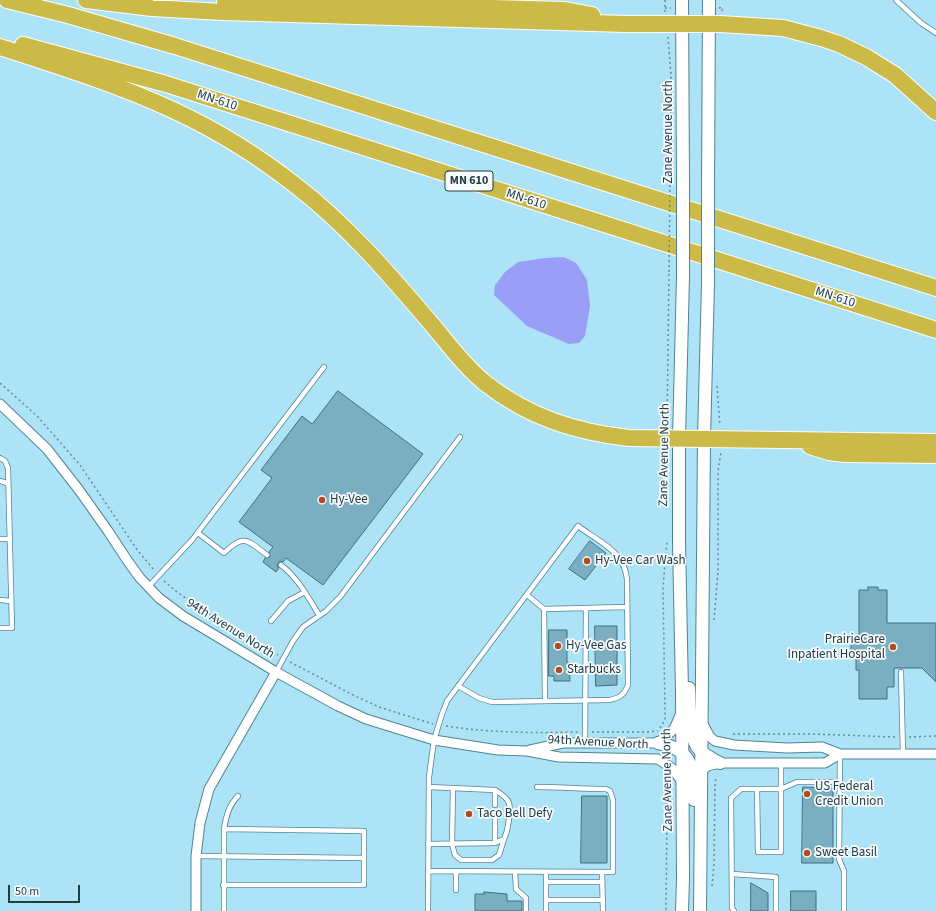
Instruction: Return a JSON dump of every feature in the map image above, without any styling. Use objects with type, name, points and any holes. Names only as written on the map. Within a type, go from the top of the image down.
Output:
[{"type":"highway","points":[[7,0],[68,15],[175,46],[936,288]]},
{"type":"highway","points":[[86,0],[152,8],[180,4],[261,2],[565,10],[580,12],[626,24],[682,23],[749,25],[782,28],[802,32],[839,44],[866,57],[895,75],[936,112]]},
{"type":"highway","name":"MN-610","points":[[0,39],[160,82],[936,330]]},
{"type":"highway","points":[[0,47],[66,69],[148,100],[194,121],[250,152],[296,186],[348,232],[380,265],[472,372],[501,395],[547,419],[565,426],[597,434],[629,438],[673,435],[720,440],[936,442]]},
{"type":"highway","points":[[798,440],[829,452],[844,454],[936,455]]},
{"type":"main road","name":"Zane Avenue North","points":[[682,0],[683,276],[673,435],[679,546],[682,752],[682,911]]},
{"type":"main road","points":[[700,911],[704,439],[708,283],[708,0]]},
{"type":"main road","points":[[679,546],[688,634],[691,723],[693,738],[697,747],[702,752],[720,763]]},
{"type":"main road","points":[[658,739],[682,752],[688,759],[692,768],[694,789],[693,829],[701,868]]},
{"type":"street","name":"94th Avenue North","points":[[1,407],[47,449],[79,490],[127,560],[148,587],[159,598],[183,616],[276,672],[359,716],[434,740],[491,749],[527,751],[559,757],[658,759],[673,768],[682,782]]},
{"type":"street","points":[[196,911],[196,856],[200,823],[209,789],[276,672]]},
{"type":"street","name":"94th Avenue North","points":[[527,751],[563,743],[658,739],[674,730],[681,713]]},
{"type":"street","points":[[702,722],[710,737],[715,741],[734,745],[787,748],[822,747],[840,754],[936,754]]},
{"type":"street","points":[[702,771],[707,766],[720,763],[825,763],[840,754]]},
{"type":"lane","points":[[896,0],[921,23],[936,34]]},
{"type":"lane","points":[[148,587],[198,532],[324,367]]},
{"type":"lane","points":[[276,672],[293,641],[303,627],[326,611],[340,597],[460,437]]},
{"type":"lane","points":[[0,458],[5,461],[8,468],[7,483],[12,628],[0,628]]},
{"type":"lane","points":[[0,482],[7,483]]},
{"type":"lane","points":[[428,911],[428,777],[434,740],[447,701],[458,686],[527,595],[578,526],[614,552],[625,569],[627,579],[628,685],[625,693],[619,698],[609,700],[492,702],[479,698],[458,686]]},
{"type":"lane","points":[[198,532],[224,553],[238,540],[244,540],[252,543],[267,555]]},
{"type":"lane","points":[[0,539],[9,539]]},
{"type":"lane","points":[[281,565],[293,576],[319,615]]},
{"type":"lane","points":[[271,621],[288,601],[305,592]]},
{"type":"lane","points":[[527,595],[544,609],[627,607]]},
{"type":"lane","points":[[0,600],[11,601]]},
{"type":"lane","points":[[585,743],[586,608]]},
{"type":"lane","points":[[544,609],[545,701]]},
{"type":"lane","points":[[901,672],[902,754]]},
{"type":"lane","points":[[840,754],[839,859],[844,871],[844,911]]},
{"type":"lane","points":[[757,789],[758,852],[781,852],[781,763]]},
{"type":"lane","points":[[734,911],[732,908],[731,798],[741,789],[781,789],[797,782],[839,782]]},
{"type":"lane","points":[[428,786],[495,790],[503,794],[509,803],[508,831],[499,855],[492,860],[461,860],[455,855],[452,844],[453,788]]},
{"type":"lane","points":[[428,871],[613,872],[612,794],[606,789],[537,787]]},
{"type":"lane","points":[[494,805],[495,790]]},
{"type":"lane","points":[[224,911],[224,829],[229,809],[233,801],[238,796]]},
{"type":"lane","points":[[494,818],[495,843]]},
{"type":"lane","points":[[223,884],[364,885],[364,831],[224,829]]},
{"type":"lane","points":[[428,844],[495,843],[504,839]]},
{"type":"lane","points":[[196,856],[364,858]]},
{"type":"lane","points":[[456,872],[456,890]]},
{"type":"lane","points":[[515,872],[516,889],[526,898],[526,911]]},
{"type":"lane","points":[[546,872],[546,911]]},
{"type":"lane","points":[[602,872],[603,911]]},
{"type":"lane","points":[[732,874],[776,877],[776,911]]},
{"type":"lane","points":[[546,882],[602,882]]},
{"type":"lane","points":[[546,900],[602,900]]},
{"type":"path","points":[[665,0],[664,24],[669,40],[670,75],[668,419],[673,435]]},
{"type":"path","points":[[714,624],[718,571],[718,470],[721,454],[717,384]]},
{"type":"path","points":[[666,453],[668,463]]},
{"type":"path","points":[[658,739],[658,731],[664,720],[665,713],[663,586],[668,537]]},
{"type":"path","points":[[730,734],[812,734],[898,737]]},
{"type":"path","points":[[907,737],[936,736]]},
{"type":"path","points":[[659,772],[667,781],[668,790],[666,911]]},
{"type":"path","points":[[711,890],[714,865],[716,776]]},
{"type":"water","points":[[564,257],[576,263],[587,280],[590,306],[585,336],[579,343],[569,344],[527,326],[494,295],[495,285],[505,272],[518,262]]},
{"type":"building","name":"Hy-Vee","points":[[338,391],[423,454],[323,585],[286,558],[283,562],[280,561],[278,563],[277,566],[279,568],[276,572],[263,562],[265,558],[270,557],[269,552],[273,547],[239,522],[272,478],[261,470],[302,416],[312,424]]},
{"type":"building","name":"Hy-Vee Car Wash","points":[[590,541],[606,553],[585,580],[569,569]]},
{"type":"building","name":"PrairieCare Inpatient Hospital","points":[[868,587],[878,587],[878,590],[887,590],[887,623],[936,623],[936,682],[922,668],[894,668],[894,687],[887,687],[887,699],[859,699],[859,670],[856,670],[856,657],[851,657],[851,637],[859,637],[859,590],[868,590]]},
{"type":"building","name":"Hy-Vee Gas","points":[[595,626],[617,626],[617,685],[596,686]]},
{"type":"building","name":"Hy-Vee Gas","points":[[549,630],[567,630],[567,662],[569,663],[570,681],[554,681],[554,676],[549,676]]},
{"type":"building","points":[[803,787],[833,788],[833,863],[802,863]]},
{"type":"building","points":[[582,796],[607,796],[607,863],[581,863]]},
{"type":"building","points":[[751,883],[768,893],[768,911],[751,911]]},
{"type":"building","points":[[791,891],[816,891],[816,911],[791,911]]},
{"type":"building","points":[[484,892],[507,894],[507,901],[522,901],[522,911],[475,911],[475,894],[484,894]]},
{"type":"place","name":"Hy-Vee","points":[[322,500]]},
{"type":"place","name":"Hy-Vee Car Wash","points":[[587,561]]},
{"type":"place","name":"Hy-Vee Gas","points":[[558,646]]},
{"type":"place","name":"PrairieCare Inpatient Hospital","points":[[893,647]]},
{"type":"place","name":"Starbucks","points":[[559,670]]},
{"type":"place","name":"US Federal Credit Union","points":[[807,794]]},
{"type":"place","name":"Taco Bell Defy","points":[[469,814]]},
{"type":"place","name":"Sweet Basil","points":[[807,853]]}]
